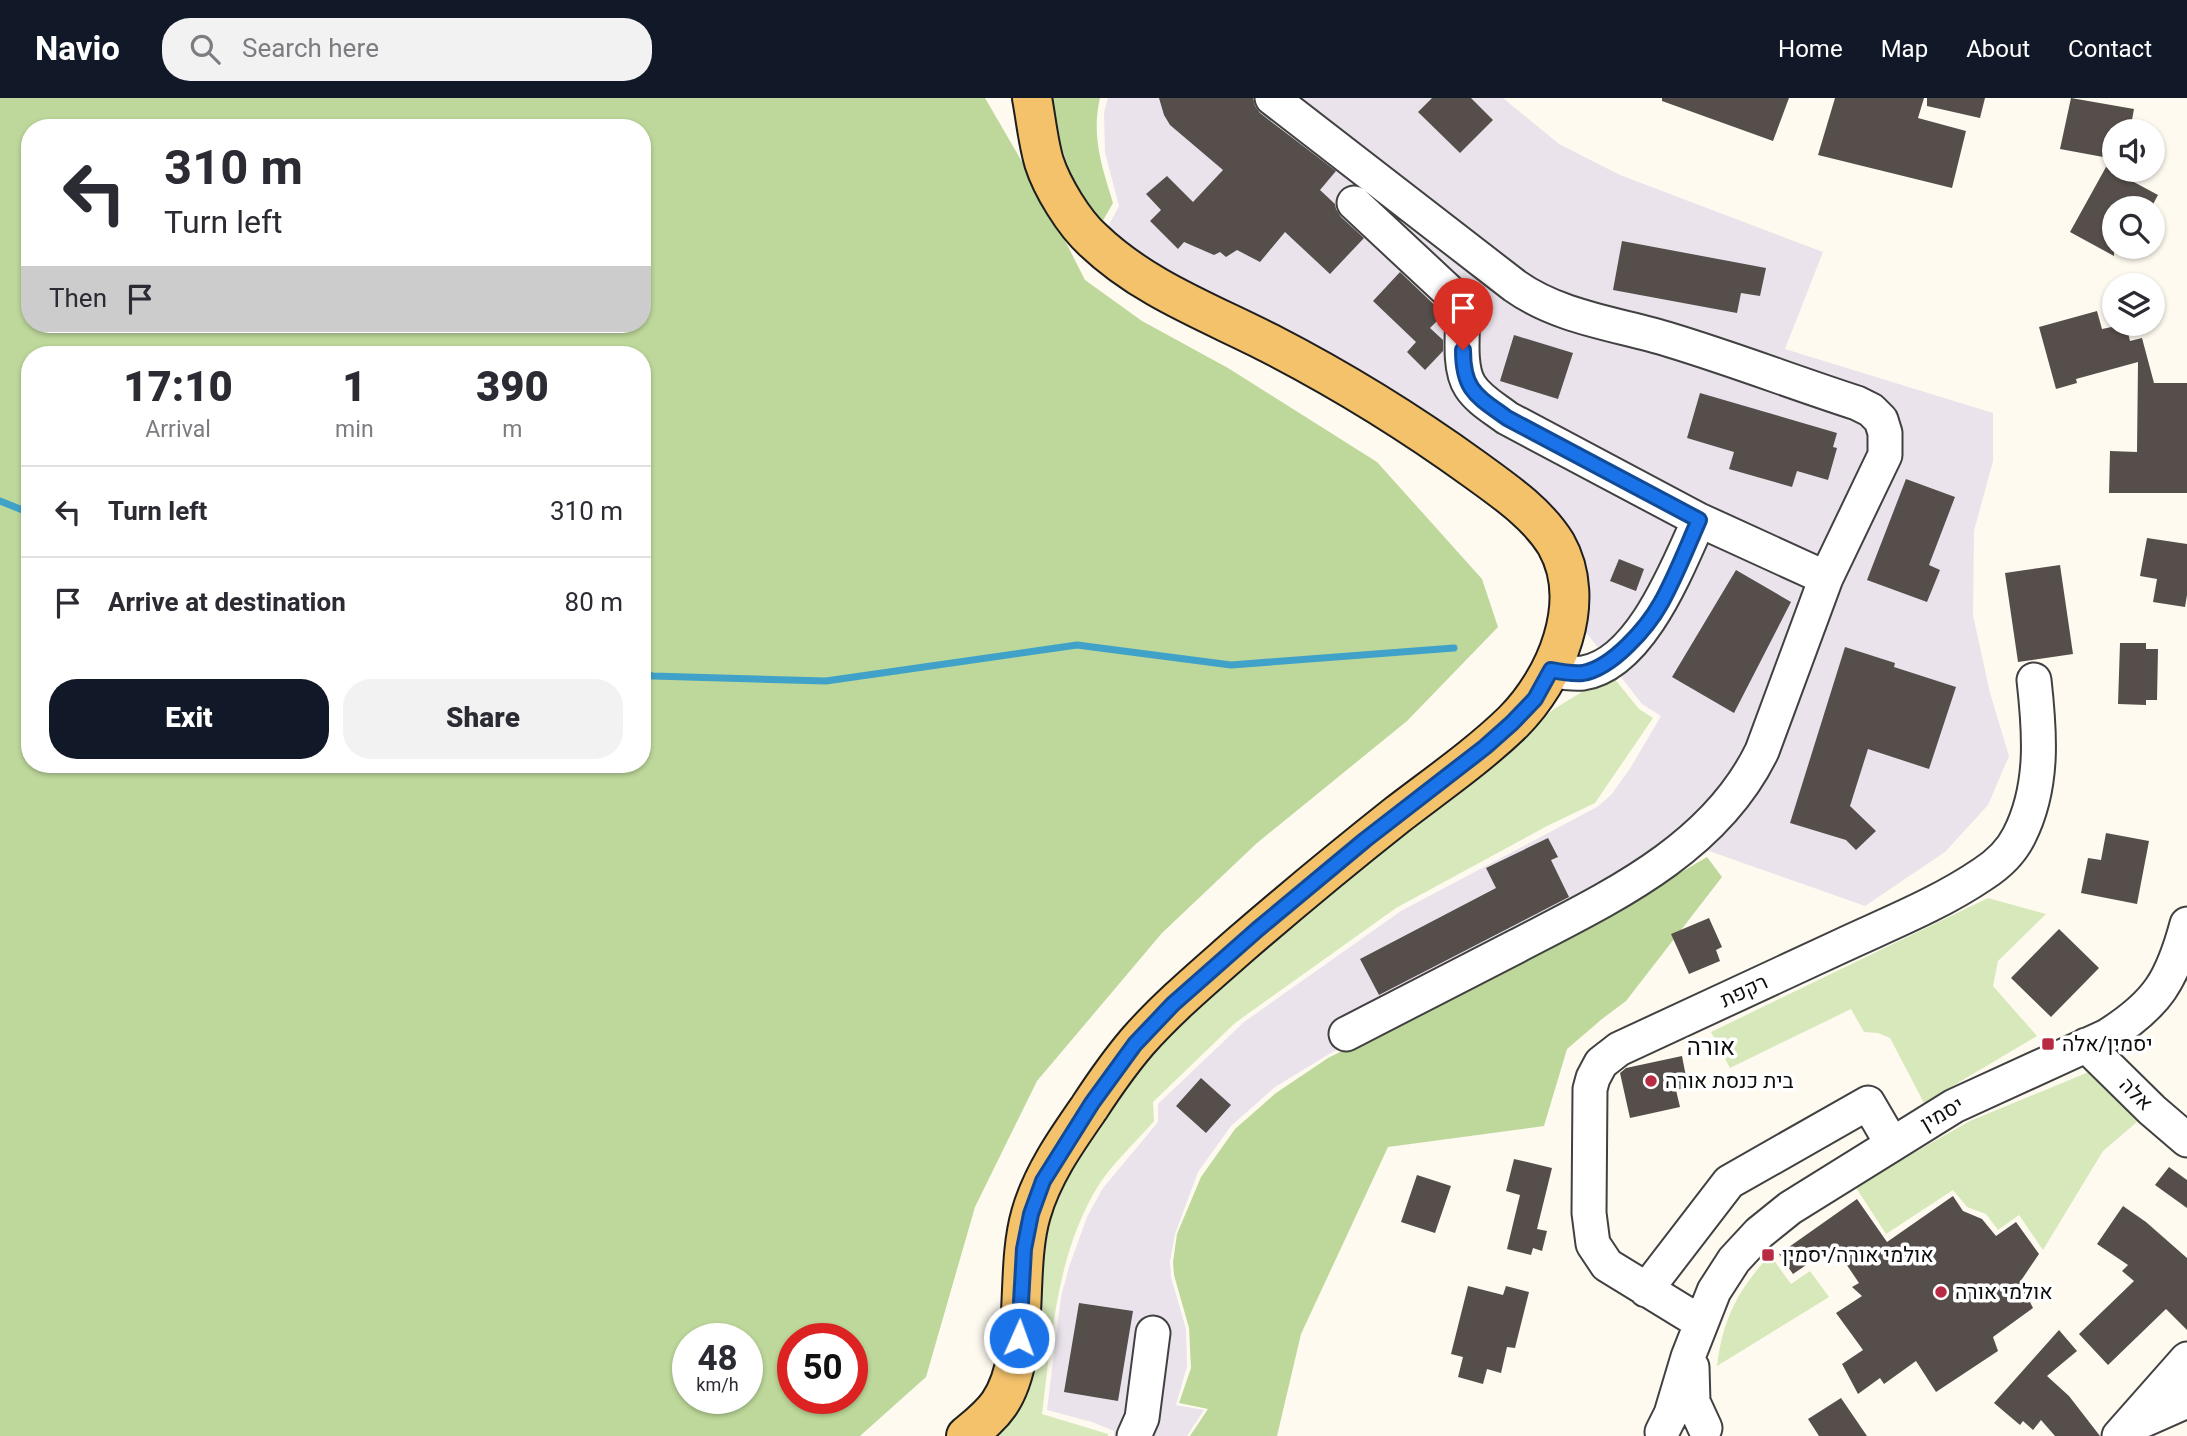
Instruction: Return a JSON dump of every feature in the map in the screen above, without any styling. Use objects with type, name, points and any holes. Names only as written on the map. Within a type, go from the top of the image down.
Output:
[{"type":"main road","points":[[966,1436],[997,1407],[1015,1369],[1024,1249],[1031,1214],[1043,1181],[1076,1127],[1135,1044],[1173,1004],[1258,929],[1512,723],[1535,699],[1551,670],[1563,635],[1569,596],[1564,563],[1556,544],[1542,526],[1498,487],[1416,429],[1353,389],[1130,272],[1089,237],[1061,197],[1044,162],[1032,98]]},
{"type":"street","points":[[1272,98],[1536,300],[1577,316],[1645,332],[1700,349],[1857,403],[1871,410],[1884,426],[1886,440],[1885,455],[1826,578],[1762,751],[1755,767],[1731,801],[1699,834],[1662,864],[1622,890],[1346,1034]]},
{"type":"street","points":[[1354,203],[1459,301],[1463,310],[1463,370],[1471,388],[1484,401],[1507,418],[1699,520],[1826,578]]},
{"type":"street","points":[[1551,670],[1573,673],[1592,670],[1602,666],[1631,642],[1661,604],[1699,520]]},
{"type":"street","name":"רקפת","points":[[1700,1322],[1607,1265],[1593,1244],[1589,1213],[1590,1095],[1598,1068],[1619,1049],[1910,914],[1982,874],[2001,860],[2019,837],[2037,778],[2039,728],[2034,680]]},
{"type":"street","name":"יסמין","points":[[1659,1434],[1671,1413],[1700,1322],[1723,1275],[1759,1233],[1790,1208],[1978,1094],[2121,1027],[2156,996],[2177,960],[2187,923]]},
{"type":"street","name":"אלה","points":[[2087,1045],[2152,1110],[2187,1140]]},
{"type":"street","points":[[1646,1290],[1729,1182],[1868,1103],[1892,1144]]},
{"type":"street","name":"יסמין","points":[[1700,1322],[1693,1361],[1693,1402],[1710,1432]]},
{"type":"street","points":[[1134,1436],[1142,1418],[1153,1333]]},
{"type":"street","points":[[2124,1431],[2187,1359]]},
{"type":"street","points":[[2124,1431],[2187,1401]]},
{"type":"street","points":[[1659,1434],[1680,1424],[1693,1424],[1710,1432]]},
{"type":"shaded area","points":[[1108,98],[1503,98],[1559,144],[1620,175],[1823,252],[1785,349],[1993,413],[1993,461],[1974,531],[1973,615],[1990,693],[2009,756],[1988,805],[1945,852],[1865,906],[1709,851],[1595,920],[1331,1053],[1275,1087],[1231,1126],[1198,1172],[1175,1234],[1170,1262],[1171,1277],[1186,1329],[1187,1367],[1176,1405],[1204,1410],[1187,1436],[1114,1436],[1114,1431],[1092,1422],[1047,1410],[1061,1297],[1087,1217],[1103,1188],[1158,1122],[1158,1104],[1244,1022],[1401,911],[1597,807],[1611,795],[1631,767],[1661,716],[1642,704],[1585,631],[1585,595],[1375,383],[1220,298],[1158,273],[1105,232],[1119,206],[1105,153],[1104,112]]},
{"type":"green space","points":[[0,98],[985,98],[1046,203],[1085,280],[1142,321],[1228,368],[1377,462],[1482,579],[1498,627],[1407,721],[1257,843],[1162,933],[1037,1081],[975,1207],[926,1377],[860,1436],[0,1436]]},
{"type":"green space","points":[[1048,98],[1100,98],[1097,138],[1113,203],[1097,231],[1068,166]]},
{"type":"green space","points":[[1613,677],[1639,709],[1653,718],[1595,803],[1396,908],[1235,1023],[1153,1102],[1154,1121],[1104,1177],[1084,1212],[1064,1268],[1049,1355],[1042,1414],[1108,1436],[990,1436],[1044,1233],[1066,1176],[1136,1067],[1262,941],[1554,709]]},
{"type":"green space","points":[[1707,857],[1722,877],[1626,1001],[1567,1049],[1544,1126],[1388,1147],[1301,1334],[1277,1436],[1190,1436],[1208,1409],[1179,1403],[1191,1368],[1189,1328],[1174,1275],[1177,1234],[1201,1177],[1235,1129],[1276,1093],[1328,1058],[1599,921]]},
{"type":"green space","points":[[1988,898],[2046,914],[1998,961],[1993,986],[2037,1036],[1924,1103],[1890,1038],[1878,1033],[1864,1032],[1851,1009],[1730,1068],[1711,1032]]},
{"type":"green space","points":[[2091,1071],[2137,1122],[2103,1151],[2043,1250],[2019,1215],[1998,1230],[1986,1214],[1967,1207],[1953,1190],[1886,1234],[1855,1186],[1970,1121]]},
{"type":"green space","points":[[1770,1255],[1791,1284],[1810,1271],[1829,1297],[1717,1366],[1723,1333],[1734,1306],[1749,1280]]},
{"type":"building","points":[[1159,98],[1253,98],[1260,113],[1336,171],[1320,190],[1335,204],[1341,217],[1364,238],[1330,274],[1285,232],[1260,262],[1237,250],[1226,257],[1220,252],[1214,255],[1184,242],[1178,249],[1150,221],[1161,210],[1146,194],[1167,176],[1193,202],[1223,170],[1170,125]]},
{"type":"building","points":[[1432,98],[1471,98],[1493,120],[1460,153],[1418,112]]},
{"type":"building","points":[[1662,98],[1789,98],[1773,141],[1662,101]]},
{"type":"building","points":[[1835,98],[1924,98],[1918,118],[1966,131],[1952,188],[1818,155]]},
{"type":"building","points":[[1927,98],[1985,98],[1980,118],[1927,106]]},
{"type":"building","points":[[2071,98],[2134,109],[2132,119],[2102,119],[2102,157],[2060,149]]},
{"type":"building","points":[[2102,174],[2102,182],[2134,182],[2158,195],[2102,196],[2102,249],[2070,232]]},
{"type":"building","points":[[1622,241],[1766,268],[1760,296],[1741,293],[1737,313],[1613,290]]},
{"type":"building","points":[[1400,272],[1444,314],[1430,328],[1443,340],[1443,351],[1425,370],[1407,352],[1416,342],[1373,301]]},
{"type":"building","points":[[2097,311],[2102,336],[2129,336],[2130,341],[2142,338],[2154,383],[2187,383],[2187,493],[2109,493],[2110,451],[2137,452],[2138,362],[2076,379],[2077,383],[2056,389],[2039,327]]},
{"type":"building","points":[[1514,335],[1573,353],[1558,399],[1500,381]]},
{"type":"building","points":[[1700,393],[1837,433],[1833,447],[1837,448],[1828,480],[1797,471],[1792,487],[1729,469],[1734,452],[1687,438]]},
{"type":"building","points":[[1906,479],[1955,497],[1929,565],[1940,570],[1927,602],[1867,580]]},
{"type":"building","points":[[2147,538],[2187,544],[2185,607],[2153,602],[2157,579],[2140,576]]},
{"type":"building","points":[[1619,559],[1644,569],[1636,591],[1610,581]]},
{"type":"building","points":[[2060,565],[2073,654],[2018,662],[2005,573]]},
{"type":"building","points":[[1736,570],[1791,602],[1734,713],[1672,677]]},
{"type":"building","points":[[2120,643],[2146,643],[2146,649],[2158,649],[2157,700],[2146,700],[2146,705],[2118,704]]},
{"type":"building","points":[[1845,647],[1895,663],[1894,667],[1956,687],[1929,769],[1868,749],[1850,806],[1876,831],[1856,850],[1846,840],[1790,823]]},
{"type":"building","points":[[2106,833],[2149,841],[2137,904],[2081,893],[2088,858],[2101,860]]},
{"type":"building","points":[[1548,838],[1558,857],[1551,860],[1569,897],[1379,995],[1360,959],[1496,888],[1486,868]]},
{"type":"building","points":[[1709,918],[1722,947],[1716,950],[1720,961],[1689,974],[1671,934]]},
{"type":"building","points":[[2059,929],[2099,968],[2051,1017],[2011,978]]},
{"type":"building","points":[[1682,1056],[1688,1087],[1676,1090],[1680,1107],[1630,1118],[1620,1073],[1626,1068]]},
{"type":"building","points":[[1201,1078],[1231,1105],[1206,1133],[1176,1106]]},
{"type":"building","points":[[1514,1159],[1552,1168],[1537,1229],[1547,1231],[1542,1251],[1533,1248],[1531,1255],[1507,1249],[1520,1195],[1506,1191]]},
{"type":"building","points":[[2169,1167],[2187,1180],[2187,1208],[2155,1185]]},
{"type":"building","points":[[1417,1175],[1451,1186],[1435,1233],[1401,1222]]},
{"type":"building","name":"אולמי אורה","points":[[1953,1196],[1963,1211],[1982,1219],[1996,1236],[2016,1222],[2039,1254],[2020,1282],[2033,1308],[1993,1337],[1998,1351],[1936,1392],[1916,1361],[1884,1384],[1880,1378],[1858,1394],[1842,1364],[1863,1350],[1836,1313],[1862,1296],[1852,1287],[1859,1283],[1834,1246],[1793,1274],[1779,1254],[1857,1199],[1887,1242]]},
{"type":"building","points":[[2123,1206],[2187,1258],[2187,1330],[2166,1309],[2108,1365],[2079,1334],[2134,1281],[2122,1271],[2128,1265],[2097,1244]]},
{"type":"building","points":[[1468,1286],[1503,1295],[1506,1286],[1529,1292],[1515,1348],[1507,1347],[1501,1373],[1487,1369],[1483,1384],[1458,1377],[1463,1357],[1451,1354]]},
{"type":"building","points":[[1079,1303],[1133,1311],[1118,1401],[1064,1392]]},
{"type":"building","points":[[2059,1330],[2077,1351],[2047,1376],[2069,1396],[2100,1436],[2055,1436],[2041,1420],[2033,1430],[2023,1421],[2020,1425],[1994,1403]]},
{"type":"building","points":[[1841,1398],[1867,1436],[1819,1436],[1808,1419]]},
{"type":"waterway","points":[[0,501],[21,509]]},
{"type":"waterway","points":[[651,676],[826,681],[1077,645],[1231,665],[1454,648]]},
{"type":"place","name":"יסמין/אלה","points":[[2048,1044]]},
{"type":"place","name":"בית כנסת אורה","points":[[1651,1081]]},
{"type":"place","name":"אולמי אורה/יסמין","points":[[1768,1255]]},
{"type":"place","name":"אולמי אורה","points":[[1941,1292]]},
{"type":"district","name":"אורה","points":[[1711,1047]]},
{"type":"route","points":[[1019,1338],[1024,1249],[1031,1214],[1043,1181],[1092,1103],[1135,1044],[1173,1004],[1258,929],[1512,723],[1535,699],[1551,670],[1584,673],[1602,666],[1616,656],[1631,642],[1661,604],[1699,520],[1507,418],[1471,388],[1463,370],[1463,350]]}]
